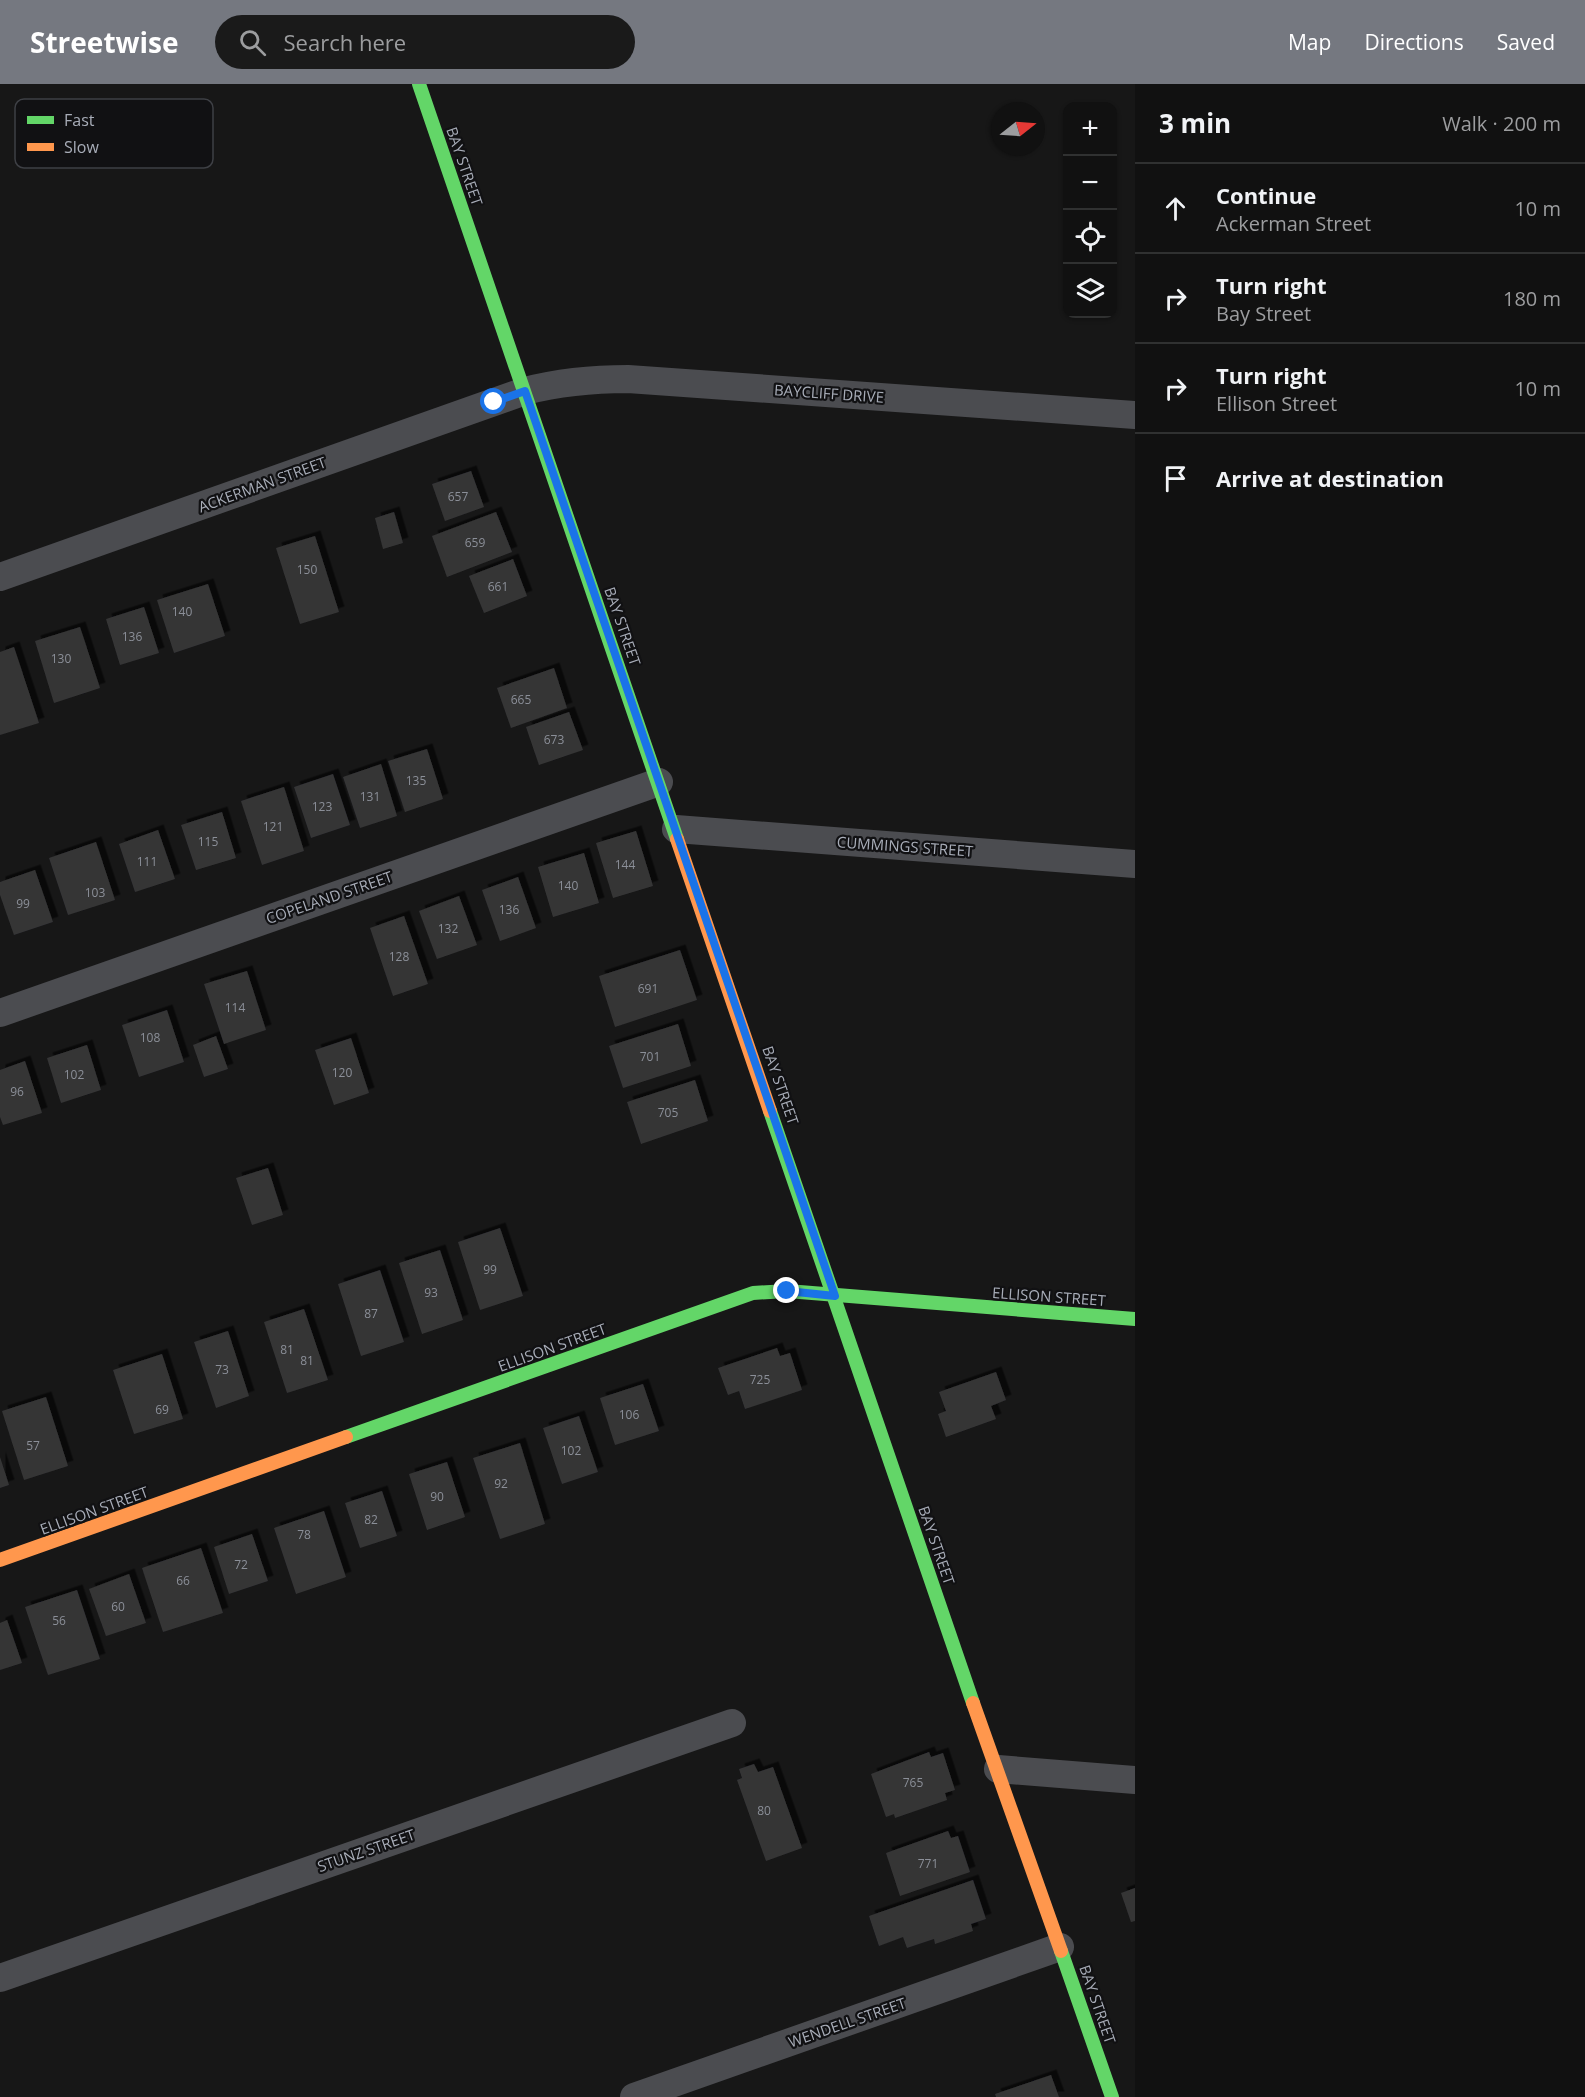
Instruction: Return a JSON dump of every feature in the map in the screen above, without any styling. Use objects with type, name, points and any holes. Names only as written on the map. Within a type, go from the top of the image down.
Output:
[{"type":"street","name":"BAY STREET","points":[[419,84],[1112,2097]]},
{"type":"street","name":"BAYCLIFF DRIVE","points":[[525,391],[587,379],[628,379],[1135,415]]},
{"type":"street","name":"ACKERMAN STREET","points":[[0,577],[525,391]]},
{"type":"street","name":"COPELAND STREET","points":[[0,1013],[659,782]]},
{"type":"street","name":"CUMMINGS STREET","points":[[675,829],[1135,864]]},
{"type":"street","name":"ELLISON STREET","points":[[0,1560],[753,1293],[787,1291],[1135,1319]]},
{"type":"street","name":"STUNZ STREET","points":[[0,1978],[732,1723]]},
{"type":"street","points":[[998,1769],[1135,1780]]},
{"type":"street","name":"WENDELL STREET","points":[[634,2097],[1060,1947]]},
{"type":"building","points":[[471,471],[484,507],[445,521],[432,484]]},
{"type":"building","points":[[394,512],[403,543],[383,549],[375,518]]},
{"type":"building","points":[[496,512],[512,552],[447,577],[432,536]]},
{"type":"building","points":[[315,536],[339,612],[300,624],[276,548]]},
{"type":"building","points":[[513,559],[527,596],[484,613],[469,576]]},
{"type":"building","points":[[208,584],[225,636],[174,653],[157,600]]},
{"type":"building","points":[[144,607],[159,653],[120,665],[106,619]]},
{"type":"building","points":[[80,627],[100,688],[54,703],[35,641]]},
{"type":"building","points":[[14,647],[39,723],[0,735],[0,652]]},
{"type":"building","points":[[554,668],[567,708],[511,728],[497,688]]},
{"type":"building","points":[[569,712],[583,750],[539,765],[526,727]]},
{"type":"building","points":[[427,749],[443,799],[405,812],[388,761]]},
{"type":"building","points":[[381,764],[397,816],[360,828],[343,777]]},
{"type":"building","points":[[333,774],[350,825],[311,838],[294,787]]},
{"type":"building","points":[[284,787],[304,851],[262,865],[241,801]]},
{"type":"building","points":[[222,812],[236,858],[196,870],[181,825]]},
{"type":"building","points":[[158,830],[175,879],[135,892],[119,844]]},
{"type":"building","points":[[636,831],[653,886],[613,898],[596,843]]},
{"type":"building","points":[[96,842],[115,900],[68,915],[49,858]]},
{"type":"building","points":[[584,853],[599,903],[553,917],[538,867]]},
{"type":"building","points":[[35,870],[53,922],[14,935],[0,895],[0,882]]},
{"type":"building","points":[[518,877],[536,928],[500,941],[482,890]]},
{"type":"building","points":[[459,896],[477,945],[437,959],[419,911]]},
{"type":"building","points":[[404,916],[428,984],[393,996],[370,928]]},
{"type":"building","points":[[680,950],[697,1000],[615,1027],[599,976]]},
{"type":"building","points":[[247,971],[266,1030],[224,1044],[204,984]]},
{"type":"building","points":[[167,1010],[184,1062],[139,1077],[122,1025]]},
{"type":"building","points":[[678,1024],[691,1066],[623,1088],[609,1046]]},
{"type":"building","points":[[216,1036],[228,1069],[204,1077],[193,1045]]},
{"type":"building","points":[[351,1038],[369,1093],[334,1105],[315,1050]]},
{"type":"building","points":[[87,1045],[101,1090],[61,1103],[47,1058]]},
{"type":"building","points":[[25,1061],[42,1113],[3,1125],[0,1117],[0,1070]]},
{"type":"building","points":[[695,1080],[708,1121],[641,1144],[627,1102]]},
{"type":"building","points":[[268,1168],[283,1215],[252,1225],[236,1178]]},
{"type":"building","points":[[500,1228],[523,1296],[480,1310],[458,1242]]},
{"type":"building","points":[[440,1250],[463,1320],[422,1334],[399,1263]]},
{"type":"building","points":[[380,1270],[404,1342],[361,1356],[338,1284]]},
{"type":"building","points":[[304,1309],[328,1380],[287,1393],[264,1322]]},
{"type":"building","points":[[228,1331],[249,1396],[216,1408],[194,1342]]},
{"type":"building","points":[[777,1348],[780,1356],[790,1353],[802,1390],[745,1409],[739,1391],[728,1395],[718,1368]]},
{"type":"building","points":[[162,1354],[183,1419],[134,1434],[113,1370]]},
{"type":"building","points":[[996,1372],[1006,1400],[991,1406],[996,1419],[946,1437],[938,1414],[946,1411],[939,1392]]},
{"type":"building","points":[[643,1384],[659,1431],[615,1445],[600,1398]]},
{"type":"building","points":[[46,1397],[68,1466],[24,1480],[2,1411]]},
{"type":"building","points":[[579,1416],[598,1472],[562,1484],[543,1428]]},
{"type":"building","points":[[520,1443],[545,1524],[500,1539],[473,1458]]},
{"type":"building","points":[[0,1457],[9,1485],[0,1488]]},
{"type":"building","points":[[447,1462],[465,1517],[427,1530],[409,1474]]},
{"type":"building","points":[[382,1491],[397,1536],[360,1548],[345,1503]]},
{"type":"building","points":[[324,1511],[346,1577],[296,1594],[274,1528]]},
{"type":"building","points":[[252,1534],[268,1581],[229,1594],[214,1547]]},
{"type":"building","points":[[201,1548],[223,1613],[163,1632],[142,1568]]},
{"type":"building","points":[[129,1574],[146,1623],[106,1636],[89,1589]]},
{"type":"building","points":[[77,1590],[100,1659],[48,1675],[25,1607]]},
{"type":"building","points":[[7,1620],[22,1663],[0,1670],[0,1623]]},
{"type":"building","points":[[929,1752],[931,1757],[943,1753],[955,1790],[945,1793],[947,1800],[895,1818],[894,1814],[886,1817],[871,1774]]},
{"type":"building","points":[[754,1764],[758,1772],[773,1767],[802,1848],[766,1861],[737,1780],[742,1778],[739,1769]]},
{"type":"building","points":[[948,1831],[951,1838],[958,1836],[970,1872],[900,1896],[886,1853]]},
{"type":"building","points":[[973,1880],[986,1919],[971,1924],[973,1931],[935,1944],[934,1939],[907,1948],[903,1937],[879,1946],[869,1916]]},
{"type":"building","points":[[1135,1888],[1135,1921],[1131,1922],[1121,1893]]},
{"type":"building","points":[[1051,2075],[1059,2097],[996,2097],[995,2094]]},
{"type":"traffic: fast","points":[[419,84],[677,839]]},
{"type":"traffic: fast","points":[[770,1111],[973,1703]]},
{"type":"traffic: fast","points":[[346,1437],[753,1293],[787,1291],[1135,1319]]},
{"type":"traffic: fast","points":[[1061,1951],[1112,2097]]},
{"type":"traffic: slow","points":[[677,839],[770,1111]]},
{"type":"traffic: slow","points":[[0,1560],[346,1437]]},
{"type":"traffic: slow","points":[[973,1703],[1061,1951]]},
{"type":"route","points":[[494,402],[525,391],[835,1296],[787,1291]]}]
